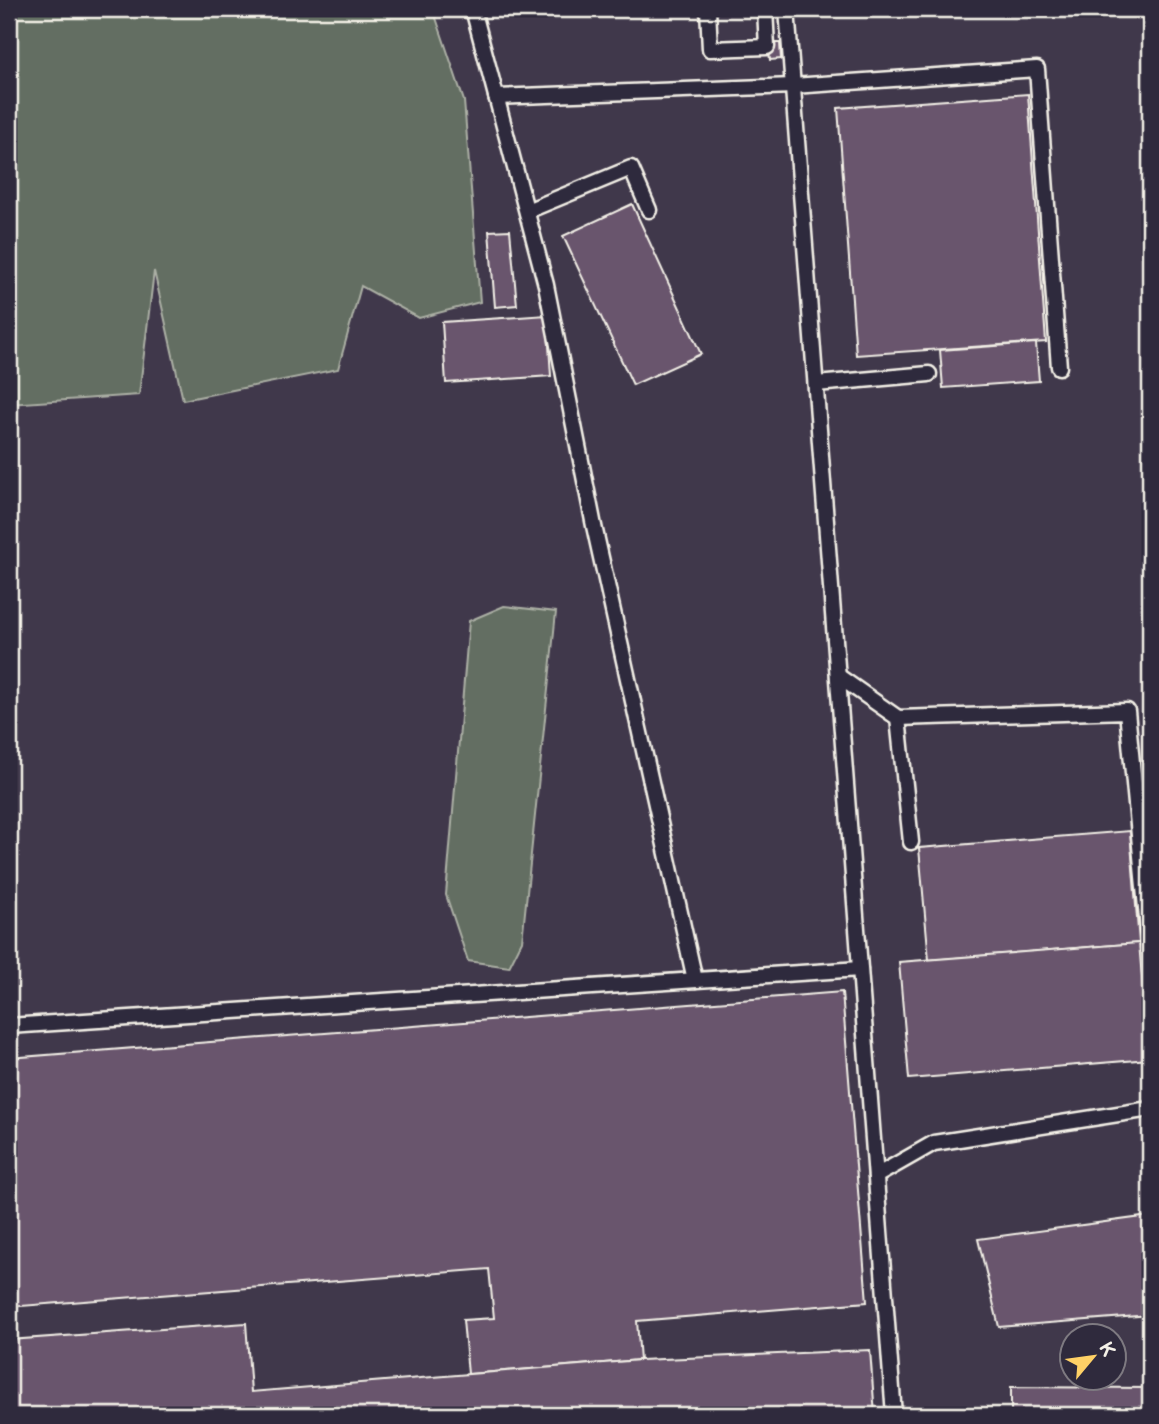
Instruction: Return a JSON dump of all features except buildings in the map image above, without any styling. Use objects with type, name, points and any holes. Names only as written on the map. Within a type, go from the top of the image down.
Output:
[{"type":"lane","points":[[473,9],[546,285],[594,526],[695,980]]},
{"type":"lane","points":[[708,9],[710,49],[767,47],[765,9]]},
{"type":"lane","points":[[787,9],[894,1415]]},
{"type":"lane","points":[[496,97],[793,86],[1037,69],[1059,367]]},
{"type":"lane","points":[[527,211],[631,168],[649,210]]},
{"type":"lane","points":[[816,384],[929,374]]},
{"type":"lane","points":[[838,676],[898,718],[1127,712],[1150,949]]},
{"type":"lane","points":[[898,718],[911,842]]},
{"type":"lane","points":[[9,1026],[860,969]]},
{"type":"lane","points":[[876,1176],[934,1143],[1150,1108]]},
{"type":"shaded area","points":[[9,9],[1150,9],[1150,1415],[9,1415]]},
{"type":"green space","points":[[9,9],[433,9],[464,101],[480,302],[419,318],[361,286],[338,369],[183,400],[154,271],[139,395],[9,404]]},
{"type":"green space","points":[[504,606],[556,612],[522,941],[509,967],[468,961],[446,895],[469,621]]}]
